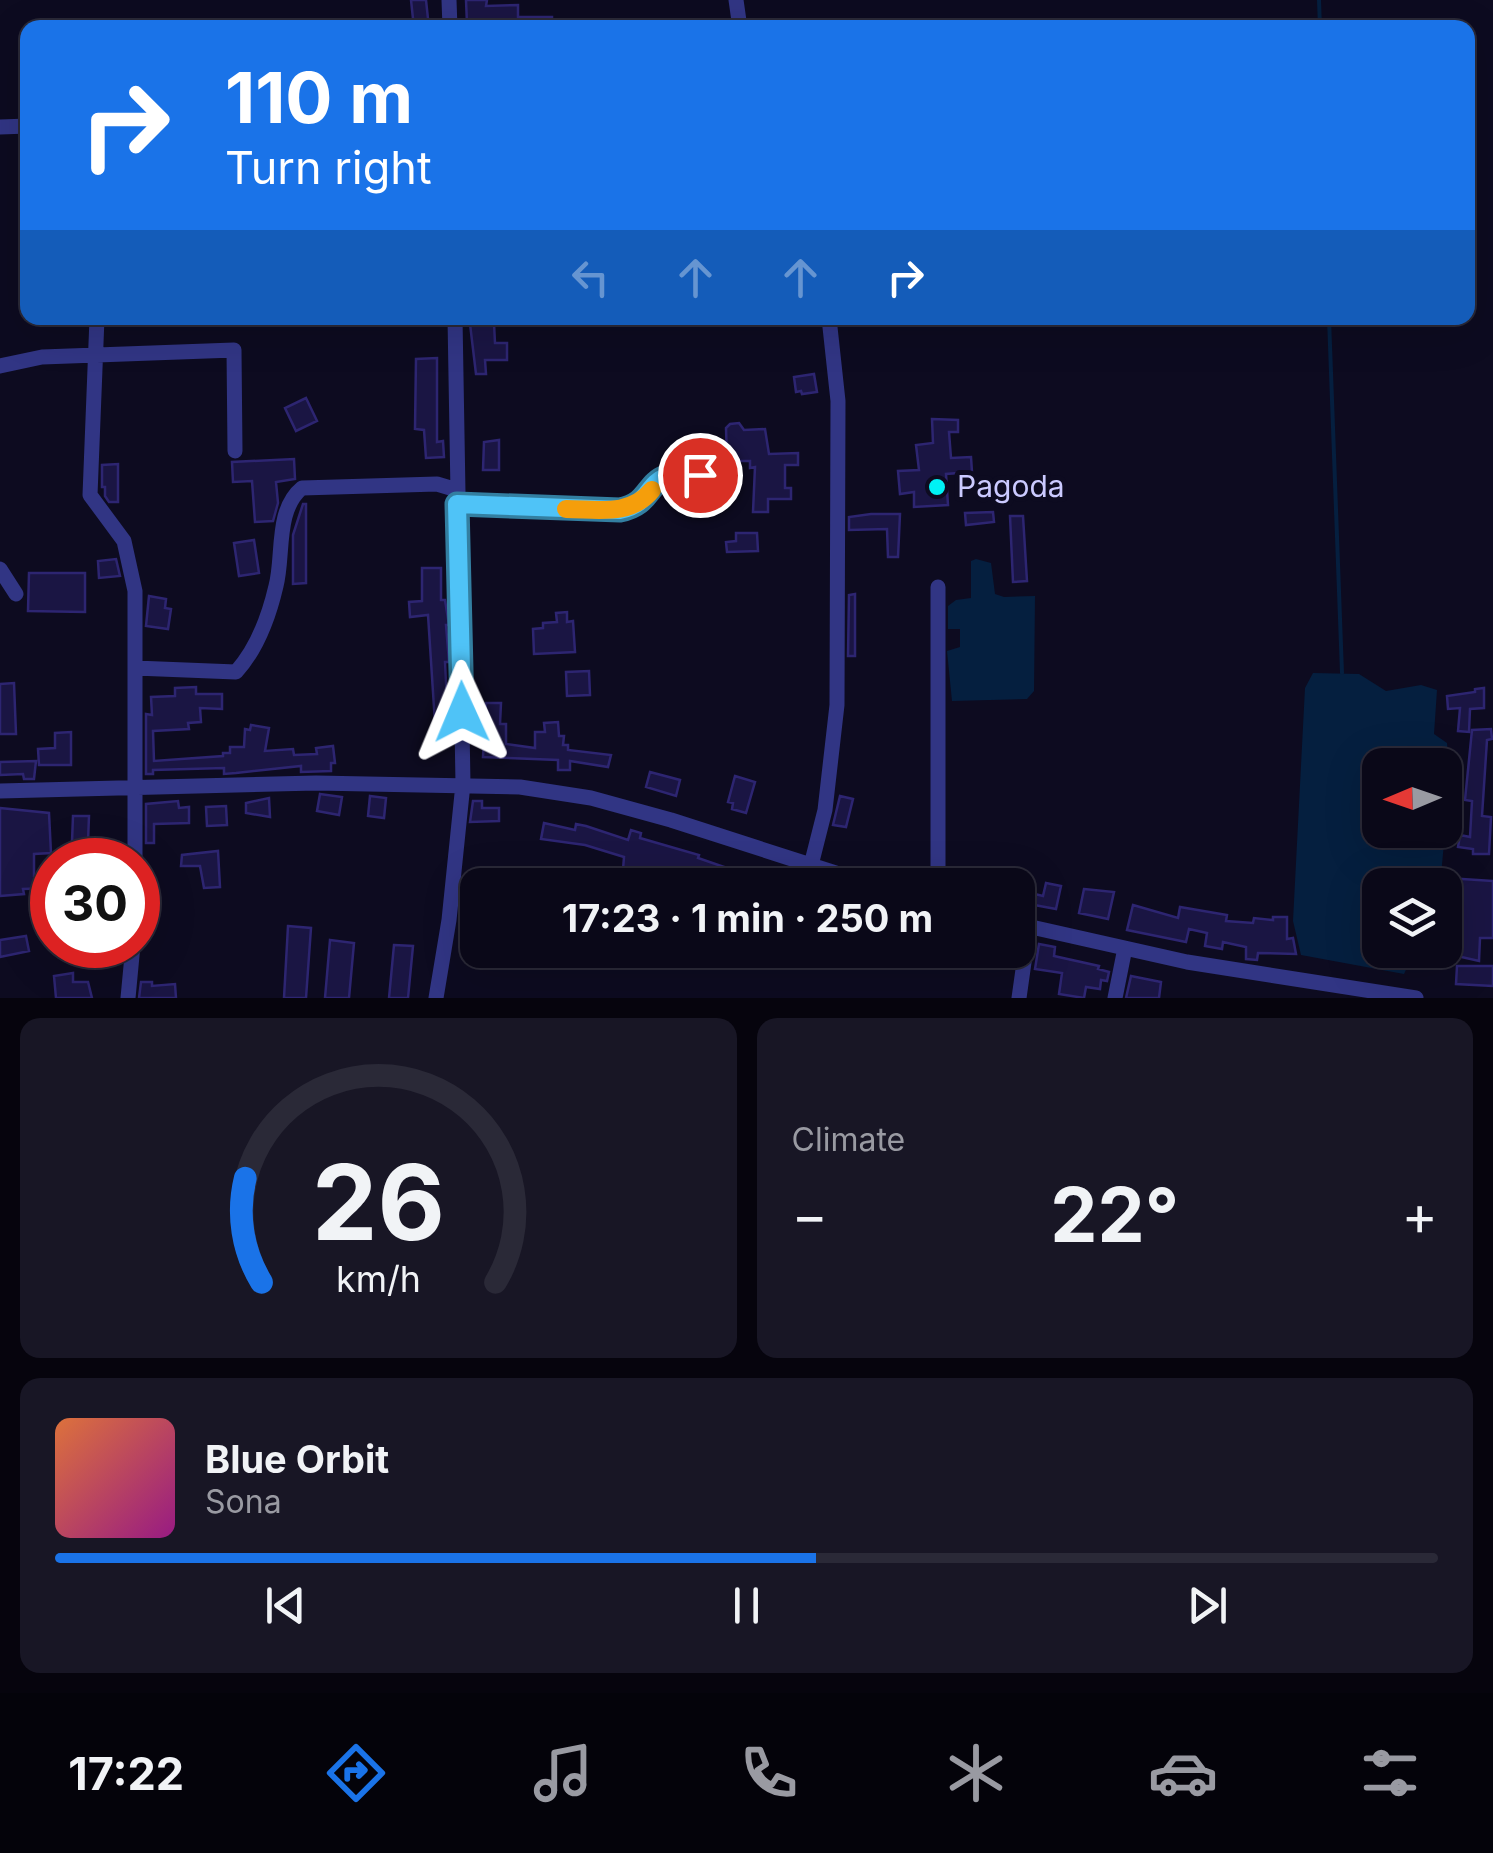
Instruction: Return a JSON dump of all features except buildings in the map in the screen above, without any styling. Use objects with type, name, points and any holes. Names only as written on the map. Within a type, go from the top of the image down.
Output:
[{"type":"street","points":[[97,325],[90,495],[124,541],[135,591],[135,838]]},
{"type":"street","points":[[436,998],[449,920],[463,784],[455,325]]},
{"type":"street","points":[[811,868],[825,810],[837,704],[838,401],[830,325]]},
{"type":"street","points":[[0,366],[42,357],[234,350],[235,451]]},
{"type":"street","points":[[135,668],[236,672],[251,656],[276,586],[285,516],[302,488],[437,484],[457,497],[620,510],[642,502],[668,475],[730,476]]},
{"type":"street","points":[[0,569],[16,594]]},
{"type":"street","points":[[938,587],[938,868]]},
{"type":"street","points":[[0,791],[316,783],[520,787],[591,798],[821,868]]},
{"type":"street","points":[[1035,929],[1187,962],[1416,998]]},
{"type":"street","points":[[1115,998],[1124,948]]},
{"type":"street","points":[[128,998],[131,968]]},
{"type":"street","points":[[1019,998],[1021,968]]},
{"type":"water","points":[[971,561],[991,563],[995,594],[1035,596],[1034,691],[1027,699],[952,701],[947,651],[960,647],[960,629],[948,629],[948,606],[956,600],[971,598]]},
{"type":"water","points":[[1313,673],[1359,674],[1386,691],[1421,685],[1437,690],[1434,734],[1447,743],[1447,748],[1362,748],[1362,848],[1444,848],[1442,868],[1362,868],[1362,966],[1301,955],[1293,921],[1305,688]]},
{"type":"water","points":[[1371,968],[1407,968],[1404,974]]},
{"type":"waterway","points":[[1319,0],[1320,20]]},
{"type":"waterway","points":[[1329,325],[1342,673]]},
{"type":"slow traffic","points":[[566,509],[631,508],[652,490]]},
{"type":"place","name":"Pagoda","points":[[937,487]]},
{"type":"route","points":[[462,712],[457,504],[620,510],[642,502],[668,475],[700,475]]}]
